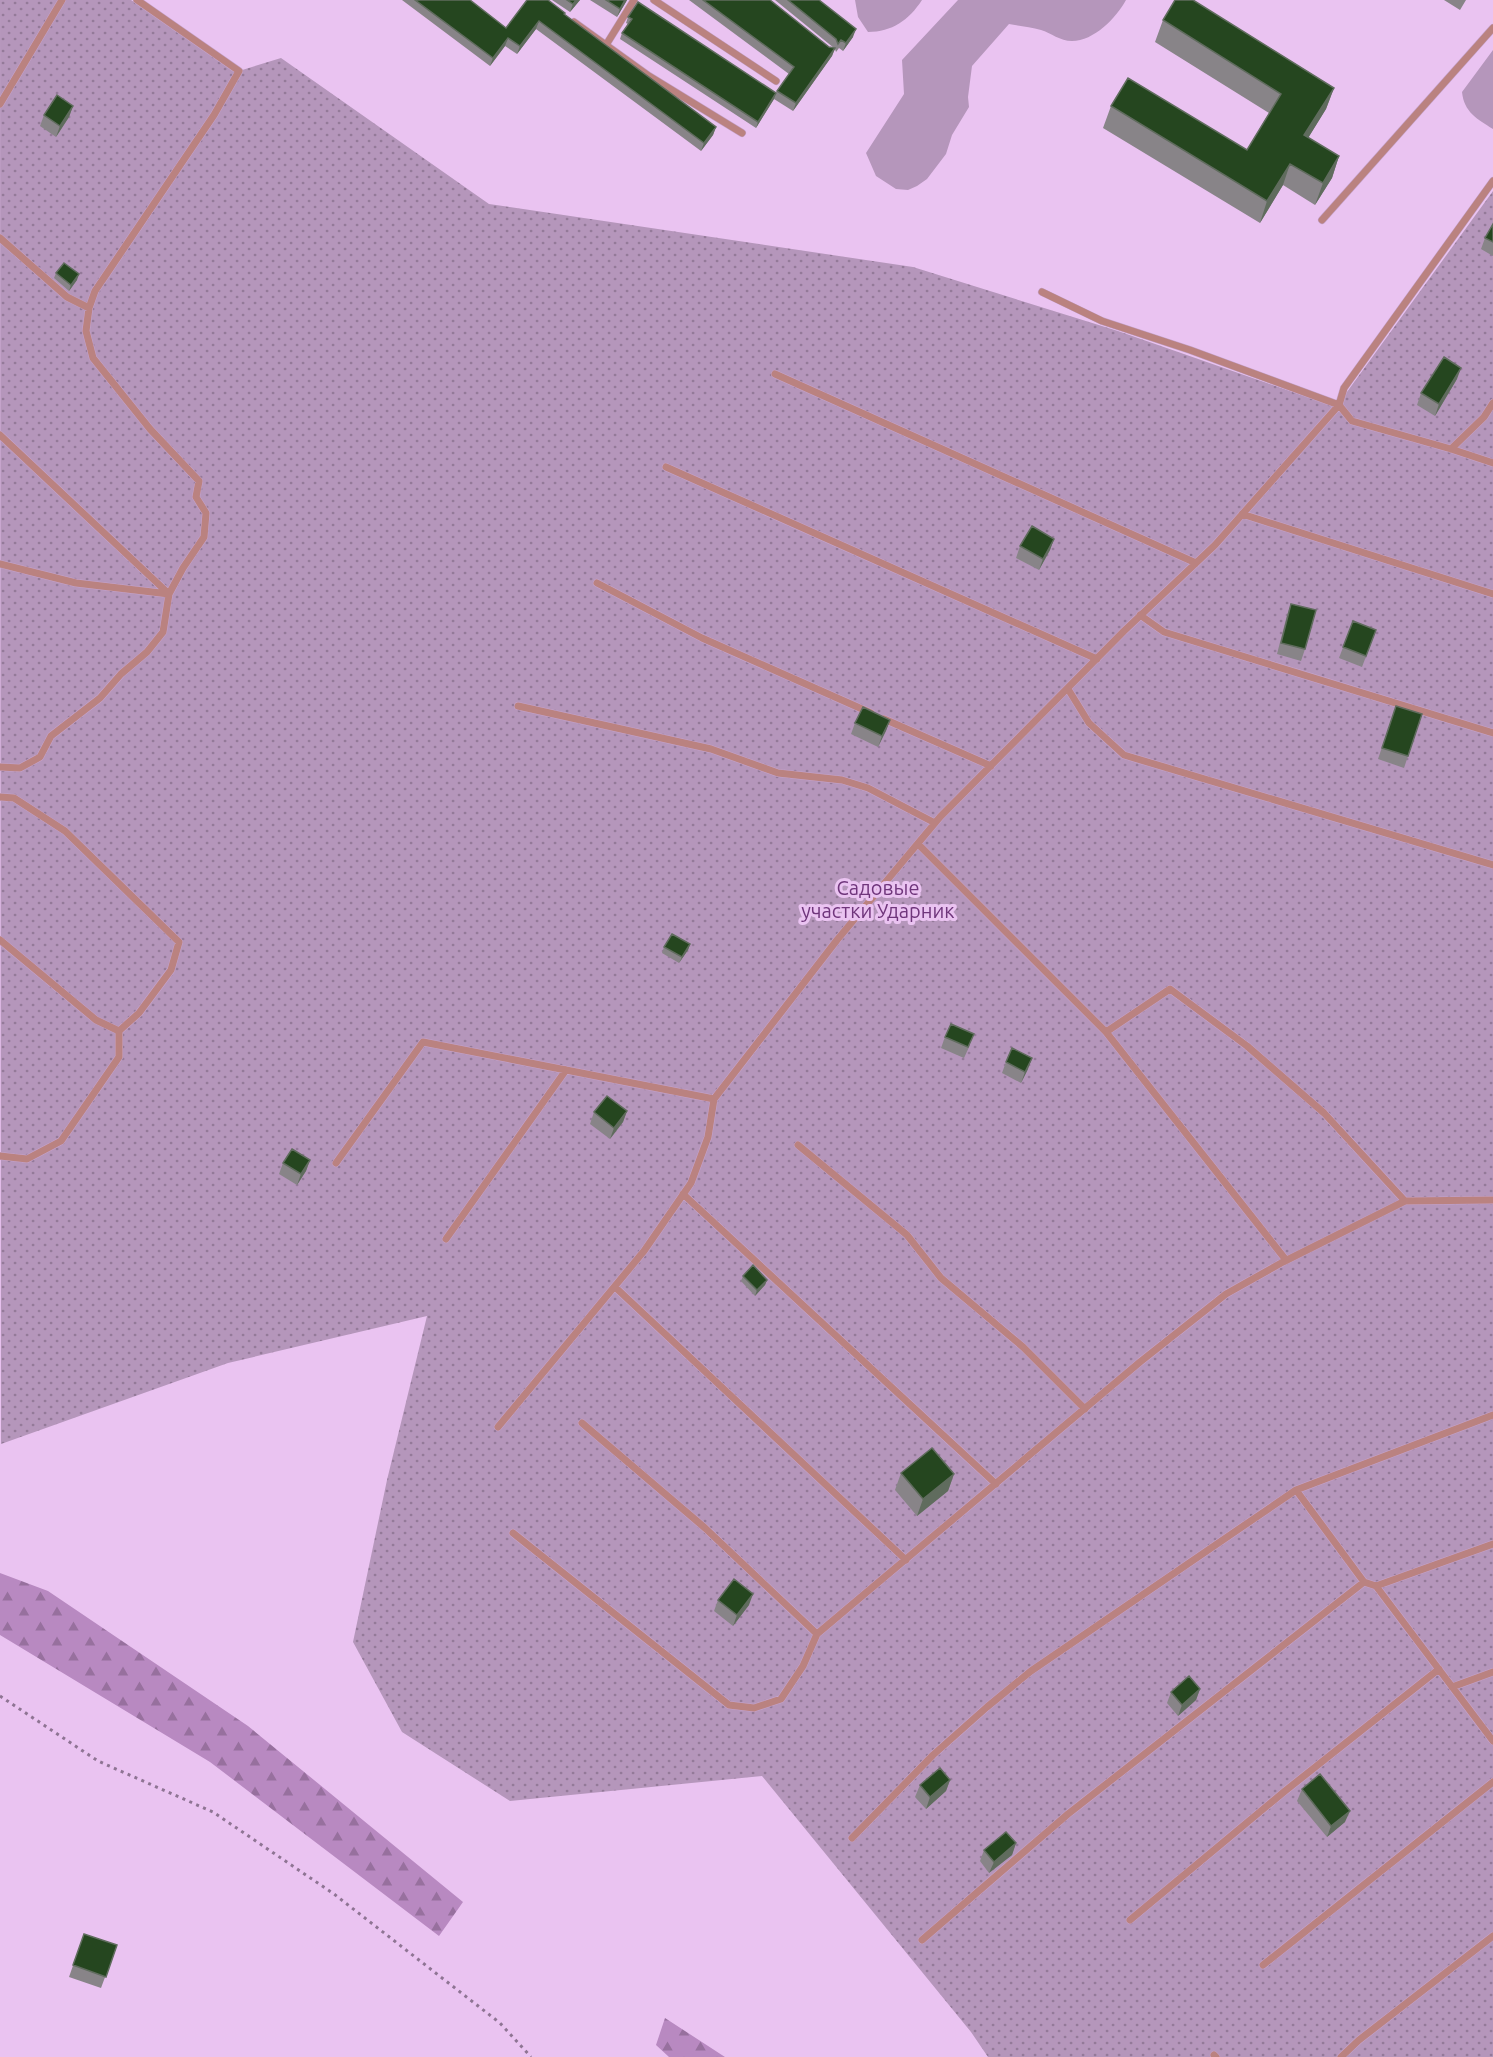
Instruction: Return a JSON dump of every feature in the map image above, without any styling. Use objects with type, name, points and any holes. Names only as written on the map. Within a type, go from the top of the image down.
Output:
[{"type":"lane","points":[[0,104],[62,0]]},
{"type":"lane","points":[[0,767],[20,768],[39,757],[51,736],[100,698],[121,674],[147,652],[163,632],[169,594],[204,537],[206,513],[196,498],[199,481],[150,429],[93,358],[86,331],[89,308],[95,291],[214,116],[239,71],[137,0]]},
{"type":"lane","points":[[606,45],[634,0]]},
{"type":"lane","points":[[654,0],[776,81]]},
{"type":"lane","points":[[570,19],[649,76],[742,133]]},
{"type":"lane","points":[[1322,220],[1493,28]]},
{"type":"lane","points":[[498,1427],[645,1251],[691,1183],[708,1137],[714,1100],[837,940],[935,823],[1140,615],[1196,563],[1339,405],[1344,388],[1493,181]]},
{"type":"lane","points":[[0,238],[67,297],[89,308]]},
{"type":"lane","points":[[1042,292],[1102,321],[1190,350],[1339,405],[1352,421],[1493,463]]},
{"type":"lane","points":[[775,374],[1196,563]]},
{"type":"lane","points":[[1451,449],[1484,417],[1493,403]]},
{"type":"lane","points":[[0,435],[169,594]]},
{"type":"lane","points":[[666,467],[1097,659]]},
{"type":"lane","points":[[1242,514],[1493,594]]},
{"type":"lane","points":[[0,564],[76,583],[169,594]]},
{"type":"lane","points":[[597,583],[702,638],[991,766]]},
{"type":"lane","points":[[1140,615],[1164,632],[1493,733]]},
{"type":"lane","points":[[1068,689],[1089,723],[1124,755],[1493,865]]},
{"type":"lane","points":[[518,706],[711,749],[778,773],[842,780],[868,788],[935,823]]},
{"type":"lane","points":[[0,797],[14,798],[65,831],[179,942],[171,970],[139,1013],[119,1031],[119,1057],[61,1141],[27,1159],[0,1156]]},
{"type":"lane","points":[[918,844],[1107,1032],[1286,1260]]},
{"type":"lane","points":[[0,940],[96,1020],[119,1031]]},
{"type":"lane","points":[[1107,1032],[1170,989],[1247,1046],[1324,1113],[1405,1201]]},
{"type":"lane","points":[[336,1163],[423,1042],[714,1100]]},
{"type":"lane","points":[[446,1239],[566,1070]]},
{"type":"lane","points":[[798,1145],[907,1235],[940,1278],[1023,1347],[1085,1409]]},
{"type":"lane","points":[[683,1194],[996,1484]]},
{"type":"lane","points":[[513,1533],[729,1705],[754,1708],[781,1699],[803,1666],[817,1634],[1140,1362],[1226,1294],[1286,1260],[1405,1201],[1493,1200]]},
{"type":"lane","points":[[615,1287],[906,1560]]},
{"type":"lane","points":[[852,1838],[933,1755],[1031,1671],[1296,1490],[1493,1415]]},
{"type":"lane","points":[[582,1423],[705,1528],[817,1634]]},
{"type":"lane","points":[[1296,1490],[1364,1582],[1376,1586],[1493,1742]]},
{"type":"lane","points":[[1376,1586],[1493,1544]]},
{"type":"lane","points":[[922,1940],[1068,1815],[1364,1582]]},
{"type":"lane","points":[[1130,1920],[1285,1791],[1439,1670]]},
{"type":"lane","points":[[1452,1687],[1493,1672]]},
{"type":"lane","points":[[1263,1965],[1493,1782]]},
{"type":"lane","points":[[1341,2057],[1359,2040],[1493,1935]]},
{"type":"path","points":[[0,1696],[98,1761],[213,1812],[334,1894],[500,2023],[531,2057]]},
{"type":"green space","name":"Садовые участки Ударник","points":[[0,0],[131,0],[239,71],[281,58],[489,204],[913,267],[1118,331],[1336,407],[1493,191],[1493,2057],[988,2057],[971,2032],[762,1776],[510,1801],[402,1732],[353,1642],[387,1480],[427,1316],[228,1363],[1,1444]]},
{"type":"green space","points":[[855,0],[922,0],[899,24],[885,30],[868,32],[858,17]]},
{"type":"green space","points":[[958,0],[1126,0],[1104,27],[1080,40],[1068,41],[1041,30],[1009,24],[972,66],[969,107],[952,135],[946,154],[927,179],[917,186],[908,190],[896,189],[876,176],[866,153],[904,94],[902,60]]},
{"type":"green space","points":[[1493,50],[1493,129],[1468,110],[1462,92]]},
{"type":"green space","points":[[0,1573],[48,1591],[248,1726],[463,1902],[439,1936],[210,1762],[0,1635]]},
{"type":"green space","points":[[665,2018],[725,2057],[669,2057],[656,2045]]},
{"type":"building","points":[[415,0],[470,0],[506,28],[527,0],[548,0],[716,127],[704,143],[539,21],[520,46],[508,38],[493,58]]},
{"type":"building","points":[[606,0],[625,0],[620,9]]},
{"type":"building","points":[[703,0],[770,0],[829,47],[835,48],[796,103],[777,91],[794,67]]},
{"type":"building","points":[[788,0],[819,0],[856,29],[846,43],[841,40],[838,44],[836,39]]},
{"type":"building","points":[[1175,0],[1193,0],[1334,88],[1304,135],[1339,156],[1323,183],[1290,164],[1267,201],[1111,106],[1128,78],[1247,150],[1281,94],[1163,20]]},
{"type":"building","points":[[638,2],[776,93],[758,122],[622,33],[632,19],[628,17]]},
{"type":"building","points":[[57,95],[73,106],[60,126],[44,115]]},
{"type":"building","points":[[1493,224],[1493,242],[1485,238]]},
{"type":"building","points":[[64,263],[79,274],[71,285],[56,273]]},
{"type":"building","points":[[1444,357],[1461,368],[1439,404],[1421,393]]},
{"type":"building","points":[[1032,526],[1054,539],[1043,559],[1020,546]]},
{"type":"building","points":[[1291,604],[1316,610],[1305,649],[1281,643]]},
{"type":"building","points":[[1353,621],[1376,630],[1366,656],[1343,647]]},
{"type":"building","points":[[1396,706],[1422,714],[1408,756],[1382,748]]},
{"type":"building","points":[[863,707],[890,720],[882,736],[855,723]]},
{"type":"building","points":[[672,934],[690,944],[682,957],[664,947]]},
{"type":"building","points":[[951,1024],[974,1034],[968,1047],[945,1037]]},
{"type":"building","points":[[1012,1048],[1032,1058],[1025,1072],[1006,1062]]},
{"type":"building","points":[[607,1096],[627,1111],[614,1128],[594,1112]]},
{"type":"building","points":[[292,1149],[310,1160],[301,1174],[283,1163]]},
{"type":"building","points":[[753,1265],[767,1280],[757,1290],[743,1276]]},
{"type":"building","points":[[932,1448],[954,1474],[923,1499],[901,1473]]},
{"type":"building","points":[[734,1579],[753,1594],[737,1615],[718,1600]]},
{"type":"building","points":[[1189,1676],[1200,1689],[1182,1705],[1171,1692]]},
{"type":"building","points":[[940,1768],[950,1780],[930,1797],[920,1785]]},
{"type":"building","points":[[1320,1774],[1350,1811],[1331,1826],[1302,1789]]},
{"type":"building","points":[[1006,1832],[1016,1843],[994,1862],[984,1850]]},
{"type":"building","points":[[84,1934],[117,1945],[106,1977],[73,1965]]}]
